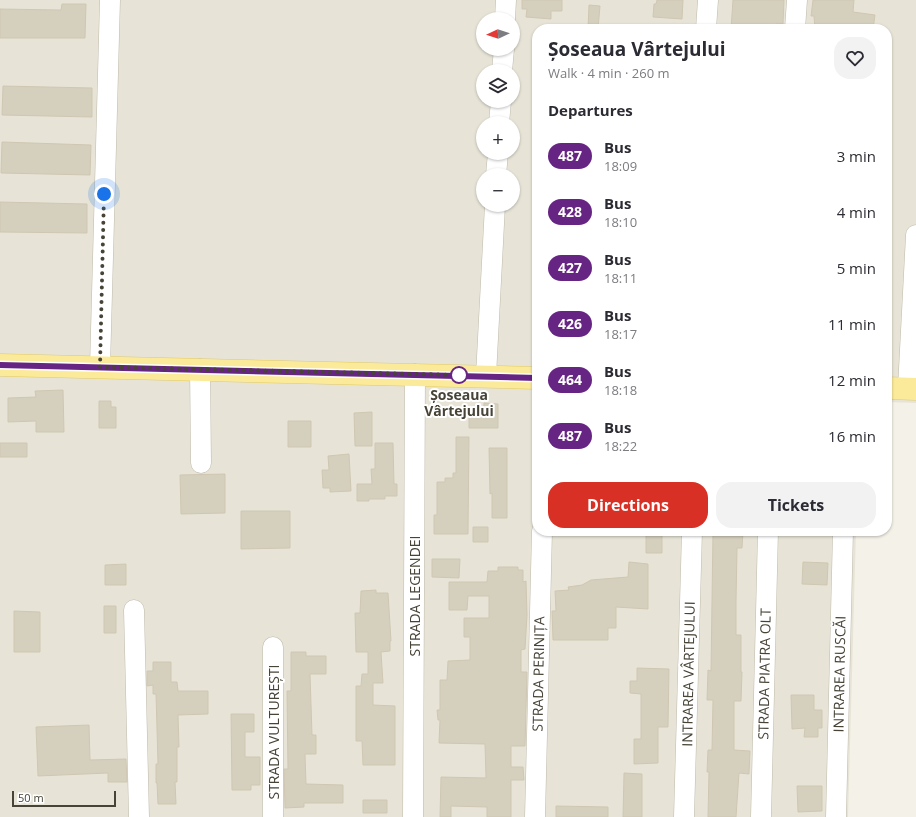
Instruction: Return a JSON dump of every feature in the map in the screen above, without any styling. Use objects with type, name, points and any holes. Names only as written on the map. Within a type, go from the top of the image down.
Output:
[{"type":"main road","points":[[0,365],[532,378]]},
{"type":"main road","points":[[892,388],[912,388]]},
{"type":"street","points":[[100,367],[110,0]]},
{"type":"street","points":[[505,12],[506,0]]},
{"type":"street","points":[[706,24],[708,0]]},
{"type":"street","points":[[795,24],[796,0]]},
{"type":"street","points":[[486,376],[495,212]]},
{"type":"street","points":[[912,388],[916,235]]},
{"type":"street","points":[[200,369],[201,463]]},
{"type":"street","name":"STRADA LEGENDEI","points":[[413,817],[415,374]]},
{"type":"street","name":"STRADA PERINIȚA","points":[[535,817],[542,536]]},
{"type":"street","name":"INTRAREA VÂRTEJULUI","points":[[684,817],[692,536]]},
{"type":"street","name":"STRADA PIATRA OLT","points":[[761,817],[768,536]]},
{"type":"street","name":"INTRAREA RUSCĂI","points":[[836,817],[842,536]]},
{"type":"street","points":[[134,610],[139,817]]},
{"type":"street","name":"STRADA VULTUREȘTI","points":[[273,646],[273,817]]},
{"type":"shaded area","points":[[0,0],[916,0],[916,403],[892,402],[892,24],[532,24],[532,536],[856,536],[848,817],[0,817]]},
{"type":"building","points":[[522,0],[562,0],[562,11],[551,11],[551,19],[526,17],[527,9],[522,9]]},
{"type":"building","points":[[657,0],[683,0],[682,19],[653,17],[654,4],[656,4]]},
{"type":"building","points":[[733,0],[784,0],[783,24],[731,24]]},
{"type":"building","points":[[813,0],[854,0],[853,12],[875,15],[874,24],[815,24],[814,16],[811,16]]},
{"type":"building","points":[[62,4],[86,4],[85,38],[0,38],[0,9],[61,10]]},
{"type":"building","points":[[589,5],[600,6],[598,24],[588,24]]},
{"type":"building","points":[[3,86],[92,88],[92,117],[2,115]]},
{"type":"building","points":[[2,142],[91,145],[90,175],[1,173]]},
{"type":"building","points":[[0,202],[87,204],[87,233],[0,232]]},
{"type":"building","points":[[63,390],[64,432],[36,432],[36,421],[8,422],[8,398],[36,397],[35,391]]},
{"type":"building","points":[[99,401],[111,401],[111,407],[116,407],[116,428],[99,428]]},
{"type":"building","points":[[484,403],[498,404],[498,428],[469,428],[469,417],[483,417]]},
{"type":"building","points":[[372,412],[372,446],[355,446],[354,413]]},
{"type":"building","points":[[288,421],[311,421],[311,447],[288,447]]},
{"type":"building","points":[[456,437],[469,437],[468,534],[434,534],[434,515],[437,515],[437,482],[445,482],[445,478],[453,478],[453,473],[456,473]]},
{"type":"building","points":[[0,443],[27,443],[27,457],[0,457]]},
{"type":"building","points":[[375,443],[393,443],[394,484],[397,484],[397,496],[385,496],[385,499],[369,499],[369,501],[357,501],[357,484],[372,484],[371,469],[375,469]]},
{"type":"building","points":[[489,448],[507,448],[507,518],[492,518]]},
{"type":"building","points":[[349,454],[351,491],[330,492],[330,488],[323,488],[322,470],[329,470],[328,456]]},
{"type":"building","points":[[225,474],[225,513],[181,514],[180,475]]},
{"type":"building","points":[[241,511],[290,511],[290,548],[241,549]]},
{"type":"building","points":[[473,527],[488,527],[488,542],[473,542]]},
{"type":"building","points":[[646,536],[662,536],[662,553],[646,553]]},
{"type":"building","points":[[713,536],[743,536],[742,548],[737,548],[736,635],[741,635],[742,672],[741,701],[734,701],[734,750],[750,751],[749,774],[739,773],[736,817],[708,817],[709,772],[707,772],[708,750],[712,750],[713,700],[707,700],[708,670],[711,671]]},
{"type":"building","points":[[432,559],[460,559],[459,578],[432,577]]},
{"type":"building","points":[[629,562],[648,564],[648,609],[616,607],[616,628],[608,628],[608,640],[553,640],[552,611],[556,611],[555,591],[569,590],[568,587],[582,585],[591,580],[628,577]]},
{"type":"building","points":[[803,562],[828,563],[827,585],[802,584]]},
{"type":"building","points":[[126,564],[126,585],[105,585],[105,565]]},
{"type":"building","points":[[498,567],[518,567],[518,570],[523,570],[523,582],[526,581],[527,615],[525,649],[521,650],[521,672],[527,672],[525,746],[511,746],[511,767],[523,767],[524,780],[511,780],[511,817],[487,817],[487,807],[451,806],[451,817],[440,817],[441,777],[486,778],[485,744],[439,743],[440,720],[438,720],[437,710],[440,710],[440,680],[447,680],[448,661],[470,660],[470,637],[464,637],[464,618],[489,618],[489,596],[468,596],[467,610],[449,610],[449,582],[487,582],[488,571],[498,571]]},
{"type":"building","points":[[376,590],[376,593],[388,593],[391,641],[390,651],[381,652],[383,683],[373,683],[373,705],[395,706],[395,765],[363,765],[362,741],[356,741],[356,686],[361,686],[362,674],[368,674],[368,652],[356,652],[355,613],[360,613],[361,591]]},
{"type":"building","points":[[104,606],[116,606],[116,633],[104,633]]},
{"type":"building","points":[[14,611],[40,612],[40,652],[14,652]]},
{"type":"building","points":[[291,652],[306,652],[306,656],[326,656],[326,674],[310,674],[312,735],[316,735],[316,754],[305,754],[306,784],[343,785],[343,803],[304,803],[304,807],[285,808],[284,769],[288,769],[287,691],[291,691]]},
{"type":"building","points":[[153,662],[171,662],[171,682],[177,682],[178,691],[208,691],[208,714],[178,715],[179,747],[177,747],[177,782],[175,782],[176,804],[158,804],[156,783],[156,764],[158,764],[156,694],[153,694],[153,685],[147,686],[147,671],[153,671]]},
{"type":"building","points":[[637,668],[669,669],[668,727],[658,727],[658,763],[634,764],[634,739],[641,739],[641,694],[630,693],[630,681],[637,681]]},
{"type":"building","points":[[791,695],[814,695],[814,710],[822,710],[822,728],[818,728],[818,737],[804,737],[805,728],[792,729]]},
{"type":"building","points":[[231,714],[254,714],[254,732],[245,732],[245,757],[260,757],[260,785],[251,785],[251,790],[232,790]]},
{"type":"building","points":[[89,725],[90,760],[126,759],[127,782],[108,782],[108,773],[38,776],[36,727]]},
{"type":"building","points":[[624,773],[642,774],[642,817],[623,817]]},
{"type":"building","points":[[797,786],[822,786],[822,811],[798,812]]},
{"type":"building","points":[[363,800],[387,800],[387,813],[363,813]]},
{"type":"building","points":[[556,806],[608,807],[608,817],[556,817]]},
{"type":"bus line","name":"487","points":[[0,365],[532,378]]},
{"type":"place","name":"Șoseaua Vârtejului","points":[[459,375]]},
{"type":"route","points":[[104,194],[100,367],[459,375]]}]
